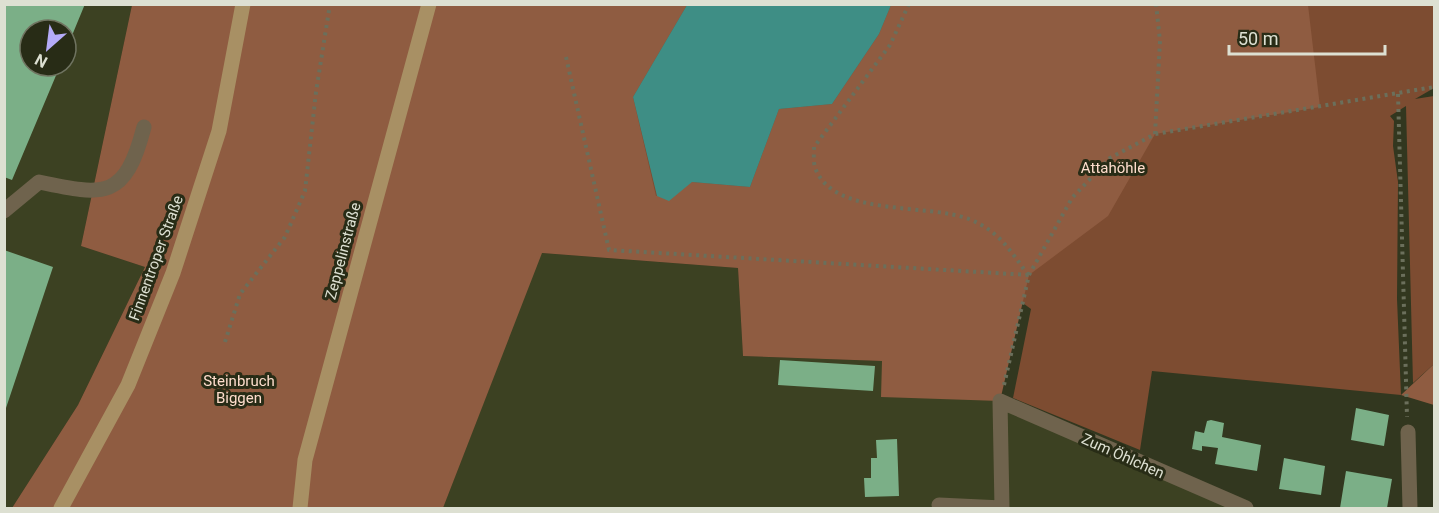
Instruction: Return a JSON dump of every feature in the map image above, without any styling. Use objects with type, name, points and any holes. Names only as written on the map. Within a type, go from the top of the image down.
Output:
[{"type":"main road","name":"Finnentroper Straße","points":[[62,508],[128,385],[173,273],[219,131],[243,4]]},
{"type":"main road","name":"Zeppelinstraße","points":[[300,508],[305,460],[429,4]]},
{"type":"street","points":[[4,211],[39,182],[87,192],[106,189],[123,179],[136,157],[144,127]]},
{"type":"street","points":[[939,505],[1002,508],[1000,401]]},
{"type":"street","name":"Zum Öhlchen","points":[[1000,401],[1246,508]]},
{"type":"street","points":[[1408,432],[1410,508]]},
{"type":"path","points":[[225,342],[240,294],[285,237],[305,190],[316,92],[330,4]]},
{"type":"path","points":[[909,4],[890,45],[814,147],[815,169],[829,188],[874,206],[922,209],[968,219],[998,234],[1029,275]]},
{"type":"path","points":[[1155,134],[1160,41],[1156,4]]},
{"type":"path","points":[[566,57],[609,250],[1029,275]]},
{"type":"path","points":[[1000,401],[1029,275],[1072,198],[1110,158],[1155,134],[1434,87]]},
{"type":"path","points":[[1398,94],[1408,432]]},
{"type":"shaded area","points":[[4,5],[132,5],[81,246],[145,267],[78,405],[12,508],[4,508]]},
{"type":"shaded area","points":[[541,253],[738,268],[743,356],[882,361],[1000,401],[1239,508],[443,508]]},
{"type":"green space","name":"Steinbruch Biggen","points":[[132,5],[687,5],[633,97],[656,196],[692,182],[750,187],[779,109],[832,104],[879,34],[891,5],[1308,5],[1320,107],[1155,134],[1108,216],[1029,275],[1000,401],[881,397],[882,361],[743,356],[738,268],[542,253],[443,508],[12,508],[78,405],[145,267],[81,246]]},
{"type":"green space","name":"Attahöhle","points":[[547,5],[1434,5],[1434,88],[1415,99],[1434,96],[1434,364],[1413,383],[1406,106],[1390,116],[1394,121],[1393,146],[1398,182],[1397,299],[1401,395],[1152,371],[1140,450],[1013,398],[1031,309],[997,284],[487,198]]},
{"type":"green space","points":[[1434,364],[1434,405],[1401,395]]},
{"type":"water","points":[[688,4],[891,5],[879,34],[832,104],[779,109],[750,187],[692,182],[669,201],[657,196],[633,97]]},
{"type":"building","points":[[4,4],[85,4],[78,21],[78,18],[18,18],[18,78],[55,78],[12,180],[4,177]]},
{"type":"building","points":[[4,250],[53,267],[5,411],[4,411]]},
{"type":"building","points":[[780,360],[875,366],[873,391],[778,385]]},
{"type":"building","points":[[1356,408],[1389,415],[1384,446],[1351,440]]},
{"type":"building","points":[[1207,421],[1224,423],[1222,437],[1261,445],[1257,471],[1215,464],[1218,448],[1202,446],[1202,451],[1192,449],[1195,431],[1204,433]]},
{"type":"building","points":[[897,439],[899,496],[865,497],[864,478],[871,478],[871,458],[877,458],[876,440]]},
{"type":"building","points":[[1284,458],[1325,466],[1321,495],[1279,489]]},
{"type":"building","points":[[1346,471],[1392,479],[1387,508],[1340,508]]}]
